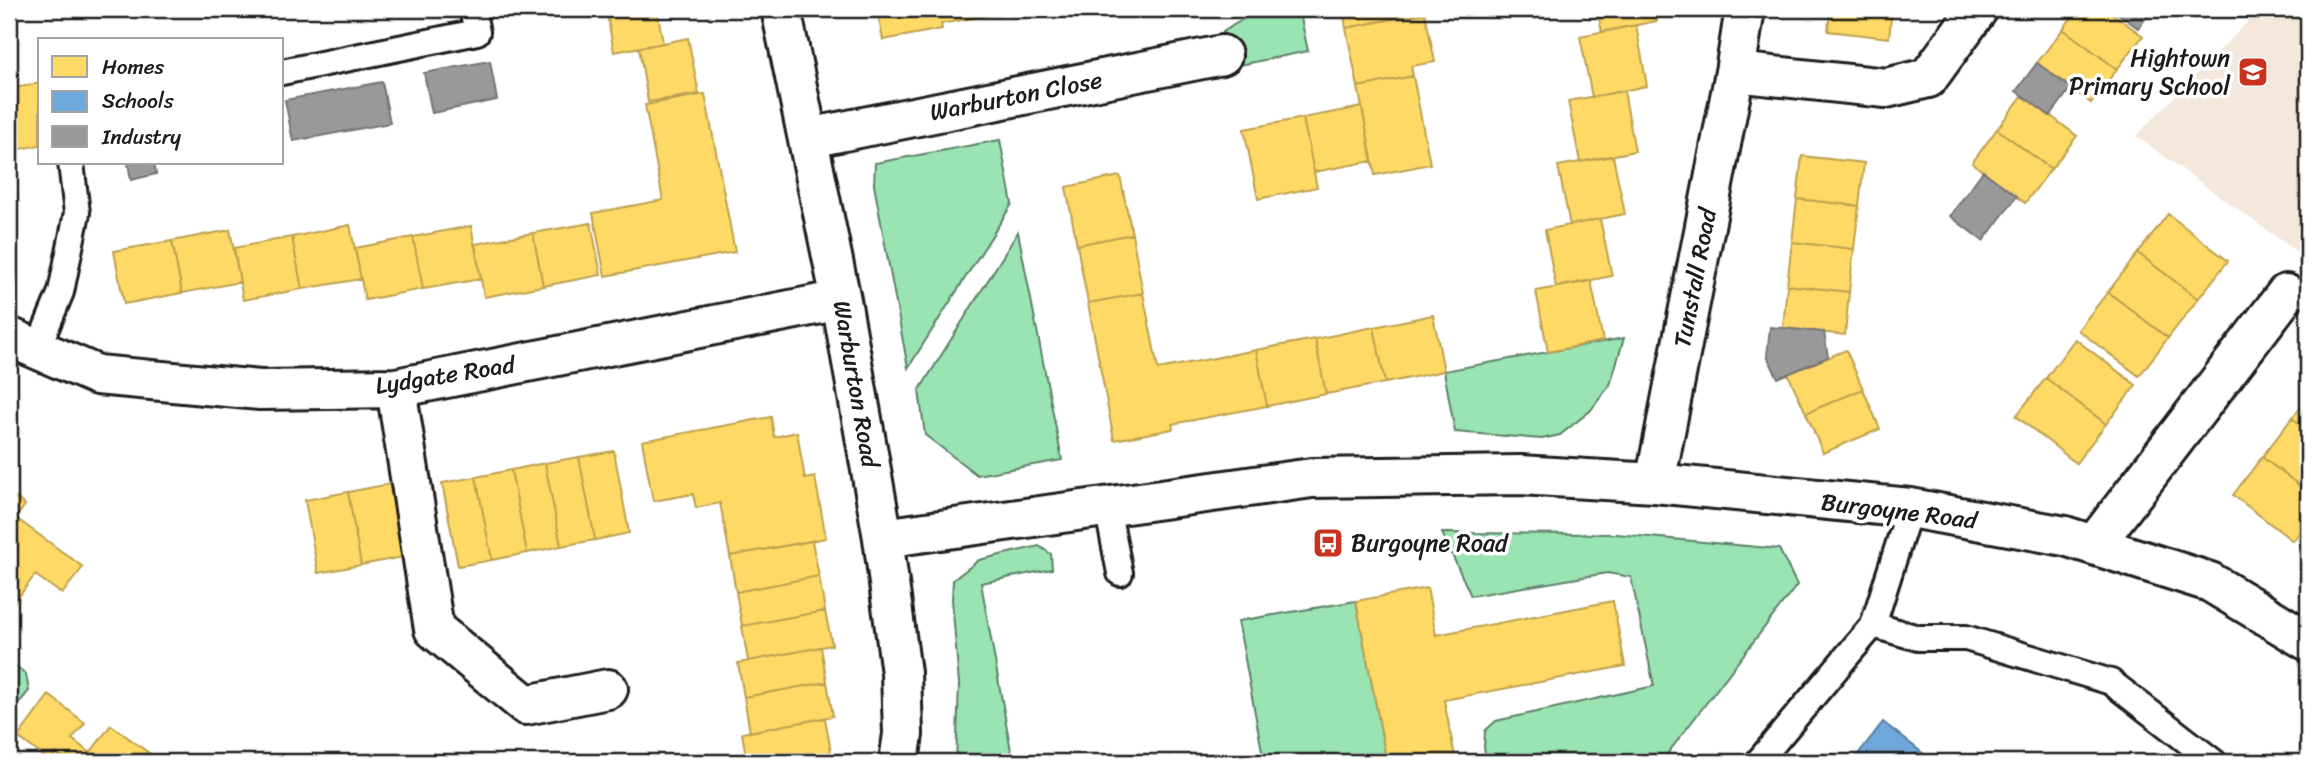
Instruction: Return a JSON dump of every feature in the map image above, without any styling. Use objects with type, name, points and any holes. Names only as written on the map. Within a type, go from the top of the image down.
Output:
[{"type":"street","name":"Warburton Road","points":[[782,9],[841,300],[883,538],[901,673],[902,734],[899,762]]},
{"type":"street","name":"Tunstall Road","points":[[1655,483],[1745,9]]},
{"type":"street","points":[[1735,72],[1886,88],[1928,78],[1978,9]]},
{"type":"street","name":"Warburton Close","points":[[809,138],[1222,55]]},
{"type":"street","points":[[2094,545],[2286,295]]},
{"type":"street","name":"Lydgate Road","points":[[23,344],[97,375],[260,390],[396,388],[841,300]]},
{"type":"street","points":[[396,388],[434,629],[526,705],[608,689]]},
{"type":"street","name":"Burgoyne Road","points":[[883,538],[1312,478],[1520,475],[1655,483],[1910,508],[2065,536],[2210,582],[2308,641]]},
{"type":"lane","points":[[284,72],[477,32],[472,9]]},
{"type":"lane","points":[[23,344],[61,292],[77,213],[71,164]]},
{"type":"lane","points":[[1107,506],[1120,573]]},
{"type":"lane","points":[[1758,762],[1873,625],[1910,508]]},
{"type":"lane","points":[[1873,625],[1917,638],[1966,638],[2110,682],[2205,760]]},
{"type":"shaded area","name":"Hightown Primary School","points":[[2260,9],[2308,9],[2308,260],[2136,136]]},
{"type":"green space","points":[[1252,9],[1299,9],[1308,51],[1230,67],[1223,32],[1246,17]]},
{"type":"green space","points":[[1000,140],[1012,204],[908,368],[874,185],[875,163]]},
{"type":"green space","points":[[1018,232],[1062,460],[977,475],[925,435],[919,391]]},
{"type":"green space","points":[[1624,338],[1610,385],[1590,411],[1560,435],[1542,439],[1455,432],[1444,371]]},
{"type":"green space","points":[[1442,533],[1617,534],[1779,549],[1797,585],[1661,762],[1487,762],[1485,731],[1496,721],[1654,686],[1631,577],[1607,573],[1471,596]]},
{"type":"green space","points":[[1039,546],[1051,554],[1052,569],[981,583],[1013,762],[956,762],[959,684],[952,600],[953,580],[979,560]]},
{"type":"green space","points":[[1356,601],[1387,762],[1264,762],[1238,621]]},
{"type":"green space","points":[[9,661],[26,674],[29,691],[9,715]]},
{"type":"building: Homes","points":[[606,9],[657,9],[663,43],[614,52]]},
{"type":"building: Homes","points":[[877,9],[1020,9],[941,24],[942,29],[883,40]]},
{"type":"building: Homes","points":[[1343,9],[1400,9],[1401,17],[1346,28]]},
{"type":"building: Homes","points":[[1597,9],[1655,9],[1657,21],[1602,32]]},
{"type":"building: Homes","points":[[1830,9],[1892,9],[1889,38],[1828,31]]},
{"type":"building: Homes","points":[[2078,9],[2106,9],[2143,36],[2117,69],[2063,29]]},
{"type":"building: Homes","points":[[1425,13],[1435,62],[1411,66],[1413,76],[1358,87],[1346,28]]},
{"type":"building: Homes","points":[[1636,25],[1647,86],[1592,97],[1580,36]]},
{"type":"building: Homes","points":[[2063,29],[2117,69],[2091,103],[2037,63]]},
{"type":"building: Homes","points":[[688,38],[699,94],[648,102],[639,48]]},
{"type":"building: Homes","points":[[1413,76],[1430,164],[1375,175],[1358,87]]},
{"type":"building: Homes","points":[[38,83],[38,145],[9,151],[9,89]]},
{"type":"building: Homes","points":[[1624,91],[1635,151],[1580,162],[1568,101]]},
{"type":"building: Homes","points":[[705,94],[735,252],[605,276],[593,213],[663,200],[645,105]]},
{"type":"building: Homes","points":[[2023,95],[2077,136],[2051,169],[1997,129]]},
{"type":"building: Homes","points":[[1362,107],[1372,161],[1314,172],[1303,118]]},
{"type":"building: Homes","points":[[1303,118],[1317,187],[1258,199],[1244,129]]},
{"type":"building: Homes","points":[[1997,129],[2051,169],[2025,203],[1972,163]]},
{"type":"building: Homes","points":[[1613,156],[1625,214],[1570,225],[1558,166]]},
{"type":"building: Homes","points":[[1802,156],[1864,163],[1859,206],[1797,199]]},
{"type":"building: Homes","points":[[1120,176],[1132,234],[1077,245],[1066,187]]},
{"type":"building: Homes","points":[[1797,199],[1859,206],[1854,249],[1792,242]]},
{"type":"building: Homes","points":[[2168,214],[2228,261],[2198,299],[2138,253]]},
{"type":"building: Homes","points":[[1600,219],[1612,276],[1556,287],[1545,230]]},
{"type":"building: Homes","points":[[591,223],[601,275],[543,286],[533,233]]},
{"type":"building: Homes","points":[[350,225],[361,279],[302,289],[292,237]]},
{"type":"building: Homes","points":[[471,226],[481,279],[423,289],[413,237]]},
{"type":"building: Homes","points":[[230,230],[240,282],[182,293],[172,241]]},
{"type":"building: Homes","points":[[533,233],[543,286],[484,297],[475,244]]},
{"type":"building: Homes","points":[[1132,234],[1143,293],[1088,303],[1077,245]]},
{"type":"building: Homes","points":[[292,237],[302,289],[243,300],[234,248]]},
{"type":"building: Homes","points":[[413,237],[423,289],[365,300],[355,248]]},
{"type":"building: Homes","points":[[172,241],[182,293],[124,304],[114,251]]},
{"type":"building: Homes","points":[[1792,242],[1854,249],[1849,292],[1787,285]]},
{"type":"building: Homes","points":[[2138,253],[2198,299],[2168,338],[2108,292]]},
{"type":"building: Homes","points":[[1591,281],[1603,341],[1548,352],[1536,291]]},
{"type":"building: Homes","points":[[1787,285],[1849,292],[1845,335],[1783,328]]},
{"type":"building: Homes","points":[[2108,292],[2168,338],[2139,376],[2078,330]]},
{"type":"building: Homes","points":[[1143,293],[1158,369],[1256,350],[1267,406],[1172,424],[1173,429],[1114,440],[1088,303]]},
{"type":"building: Homes","points":[[1433,315],[1444,371],[1385,383],[1374,327]]},
{"type":"building: Homes","points":[[1374,327],[1385,383],[1326,394],[1315,339]]},
{"type":"building: Homes","points":[[1315,339],[1326,394],[1267,406],[1256,350]]},
{"type":"building: Homes","points":[[2075,339],[2136,385],[2106,424],[2046,378]]},
{"type":"building: Homes","points":[[1846,350],[1863,389],[1806,413],[1788,374]]},
{"type":"building: Homes","points":[[2046,378],[2106,424],[2076,463],[2016,416]]},
{"type":"building: Homes","points":[[1863,389],[1880,429],[1823,453],[1806,413]]},
{"type":"building: Homes","points":[[2308,397],[2308,430],[2292,418]]},
{"type":"building: Homes","points":[[771,417],[774,437],[797,432],[805,479],[815,477],[826,538],[730,556],[720,503],[696,508],[693,494],[653,501],[642,441]]},
{"type":"building: Homes","points":[[2292,418],[2308,430],[2308,492],[2262,457]]},
{"type":"building: Homes","points":[[614,451],[629,533],[595,540],[579,457]]},
{"type":"building: Homes","points":[[579,457],[595,540],[561,546],[545,463]]},
{"type":"building: Homes","points":[[2262,457],[2308,492],[2308,521],[2293,541],[2233,495]]},
{"type":"building: Homes","points":[[545,463],[561,546],[527,553],[511,470]]},
{"type":"building: Homes","points":[[511,470],[527,553],[492,560],[476,477]]},
{"type":"building: Homes","points":[[476,477],[492,560],[458,566],[442,483]]},
{"type":"building: Homes","points":[[390,484],[403,557],[361,565],[348,492]]},
{"type":"building: Homes","points":[[348,492],[361,565],[318,573],[305,500]]},
{"type":"building: Homes","points":[[9,493],[25,505],[16,518],[83,567],[62,594],[35,575],[9,610]]},
{"type":"building: Homes","points":[[812,541],[819,576],[736,592],[730,556]]},
{"type":"building: Homes","points":[[819,576],[825,611],[742,626],[736,592]]},
{"type":"building: Homes","points":[[1427,588],[1436,635],[1613,601],[1625,666],[1444,700],[1456,762],[1387,762],[1356,601]]},
{"type":"building: Homes","points":[[825,611],[832,645],[748,661],[742,626]]},
{"type":"building: Homes","points":[[821,647],[827,682],[744,697],[738,663]]},
{"type":"building: Homes","points":[[827,682],[833,716],[750,732],[744,697]]},
{"type":"building: Homes","points":[[49,695],[85,723],[72,739],[90,753],[111,725],[161,762],[69,762],[56,753],[50,761],[18,737]]},
{"type":"building: Homes","points":[[825,718],[831,752],[778,762],[747,762],[742,733]]},
{"type":"building: Schools","points":[[2298,9],[2308,9],[2308,18]]},
{"type":"building: Schools","points":[[1883,722],[1934,762],[1852,762]]},
{"type":"building: Industry","points":[[2112,9],[2153,9],[2138,28]]},
{"type":"building: Industry","points":[[490,61],[497,100],[432,113],[424,73]]},
{"type":"building: Industry","points":[[2037,63],[2071,88],[2050,116],[2016,91]]},
{"type":"building: Industry","points":[[382,82],[390,123],[293,141],[285,100]]},
{"type":"building: Industry","points":[[128,164],[154,164],[156,174],[131,180]]},
{"type":"building: Industry","points":[[1983,171],[2017,196],[1983,241],[1950,216]]},
{"type":"building: Industry","points":[[1770,327],[1824,332],[1828,357],[1778,378],[1767,356]]},
{"type":"place","name":"Hightown Primary School","points":[[2253,72]]},
{"type":"place","name":"Burgoyne Road","points":[[1328,543]]}]
